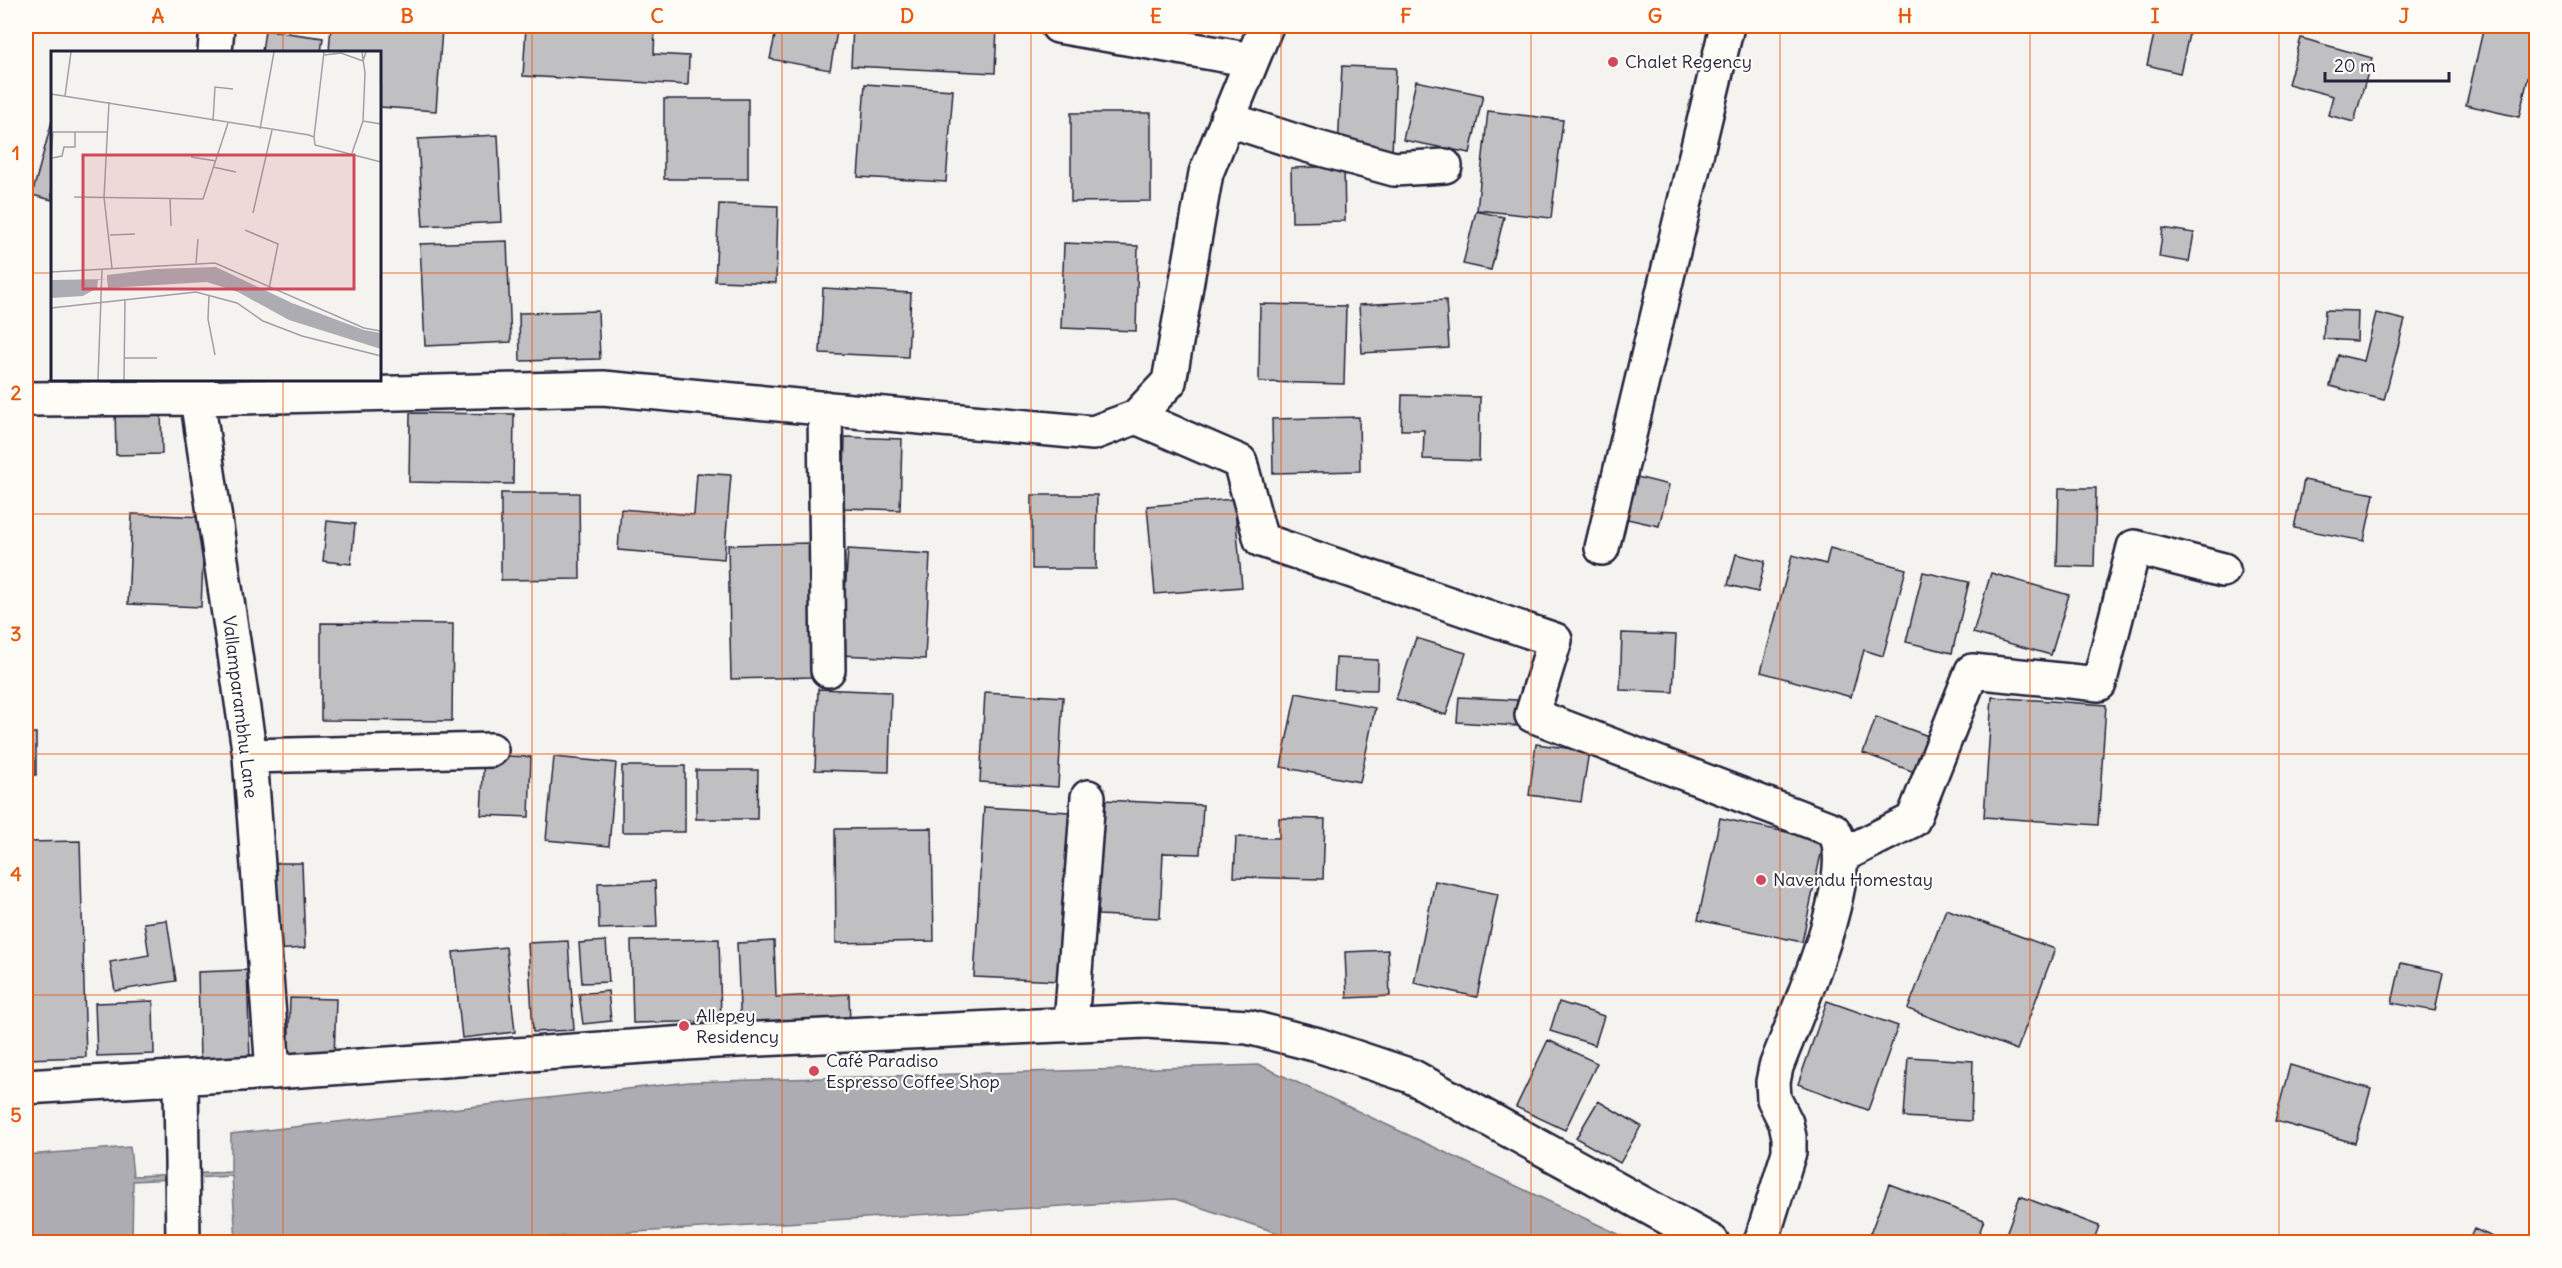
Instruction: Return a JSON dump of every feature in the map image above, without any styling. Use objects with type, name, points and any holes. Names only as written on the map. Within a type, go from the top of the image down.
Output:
[{"type":"street","points":[[215,51],[217,26]]},
{"type":"street","points":[[1058,26],[1252,60]]},
{"type":"street","points":[[26,399],[197,389],[603,388],[1093,433],[1136,417],[1168,382],[1206,173],[1266,26]]},
{"type":"street","points":[[1602,548],[1727,26]]},
{"type":"street","points":[[1227,119],[1308,145],[1394,168],[1445,166]]},
{"type":"street","name":"Vallamparambhu Lane","points":[[197,389],[250,756],[273,1072]]},
{"type":"street","points":[[825,408],[828,670]]},
{"type":"street","points":[[1136,417],[1240,462],[1261,540],[1555,640],[1532,715],[1833,830],[1840,839],[1841,856],[1832,917],[1776,1067],[1773,1082],[1774,1099],[1786,1123],[1789,1152],[1761,1242]]},
{"type":"street","points":[[1841,856],[1912,820],[1972,671],[2099,684],[2134,547],[2223,570]]},
{"type":"street","points":[[250,756],[491,750]]},
{"type":"street","points":[[1071,1025],[1088,797]]},
{"type":"street","points":[[26,1087],[716,1041],[1145,1021],[1248,1027],[1318,1045],[1411,1076],[1712,1242]]},
{"type":"street","points":[[181,1078],[183,1242]]},
{"type":"shaded area","points":[[1260,1065],[1635,1242],[1305,1242],[1175,1199],[471,1242],[236,1242],[232,1176],[133,1181],[132,1242],[26,1242],[26,1155],[130,1147],[133,1176],[231,1172],[231,1134],[689,1082]]},
{"type":"building","points":[[331,26],[442,29],[436,111],[381,107],[381,51],[329,51]]},
{"type":"building","points":[[526,26],[655,26],[654,54],[689,56],[688,85],[523,76]]},
{"type":"building","points":[[748,26],[838,26],[830,70],[770,59],[776,31]]},
{"type":"building","points":[[853,26],[997,26],[995,73],[851,66]]},
{"type":"building","points":[[2156,26],[2191,26],[2180,73],[2147,65]]},
{"type":"building","points":[[2484,26],[2517,26],[2536,30],[2536,43],[2519,117],[2466,105]]},
{"type":"building","points":[[265,30],[323,38],[321,51],[262,51]]},
{"type":"building","points":[[2301,38],[2372,58],[2354,122],[2328,115],[2333,96],[2288,84]]},
{"type":"building","points":[[1342,66],[1396,68],[1392,152],[1338,150]]},
{"type":"building","points":[[1416,81],[1483,95],[1470,153],[1403,140]]},
{"type":"building","points":[[865,84],[953,90],[946,182],[858,177]]},
{"type":"building","points":[[664,99],[748,99],[748,179],[664,179]]},
{"type":"building","points":[[1488,111],[1563,120],[1551,218],[1477,210]]},
{"type":"building","points":[[1071,113],[1151,113],[1151,201],[1071,202]]},
{"type":"building","points":[[51,125],[51,200],[32,195]]},
{"type":"building","points":[[498,135],[502,222],[423,226],[418,139]]},
{"type":"building","points":[[1344,166],[1345,221],[1292,222],[1291,168]]},
{"type":"building","points":[[719,204],[778,206],[776,283],[715,281]]},
{"type":"building","points":[[1476,211],[1504,217],[1491,270],[1463,264]]},
{"type":"building","points":[[2163,228],[2194,233],[2189,262],[2159,257]]},
{"type":"building","points":[[507,241],[511,342],[425,346],[420,244]]},
{"type":"building","points":[[1064,243],[1138,246],[1136,331],[1061,328]]},
{"type":"building","points":[[823,288],[911,293],[908,357],[820,353]]},
{"type":"building","points":[[1446,300],[1449,348],[1362,353],[1359,305]]},
{"type":"building","points":[[1260,304],[1346,306],[1344,384],[1259,382]]},
{"type":"building","points":[[2325,310],[2358,311],[2357,341],[2323,339]]},
{"type":"building","points":[[598,311],[600,359],[520,361],[519,313]]},
{"type":"building","points":[[2376,313],[2405,320],[2384,400],[2330,386],[2338,355],[2364,361]]},
{"type":"building","points":[[1402,395],[1480,397],[1479,461],[1423,459],[1424,430],[1401,430]]},
{"type":"building","points":[[161,407],[162,454],[116,455],[115,408]]},
{"type":"building","points":[[410,413],[514,414],[513,484],[409,482]]},
{"type":"building","points":[[1359,417],[1360,471],[1273,473],[1272,419]]},
{"type":"building","points":[[845,437],[902,439],[900,510],[843,508]]},
{"type":"building","points":[[697,473],[731,475],[724,559],[618,550],[621,509],[694,515]]},
{"type":"building","points":[[1629,475],[1669,485],[1659,526],[1618,517]]},
{"type":"building","points":[[2304,480],[2374,494],[2364,541],[2294,528]]},
{"type":"building","points":[[2059,488],[2096,488],[2094,567],[2057,566]]},
{"type":"building","points":[[501,493],[579,493],[580,579],[501,580]]},
{"type":"building","points":[[1032,495],[1097,495],[1096,569],[1032,569]]},
{"type":"building","points":[[1234,499],[1242,587],[1155,594],[1147,506]]},
{"type":"building","points":[[132,514],[205,517],[201,607],[128,604]]},
{"type":"building","points":[[327,521],[355,524],[351,564],[323,561]]},
{"type":"building","points":[[810,543],[813,677],[731,679],[728,545]]},
{"type":"building","points":[[1830,548],[1906,569],[1883,656],[1864,650],[1851,697],[1761,672],[1792,555],[1826,564]]},
{"type":"building","points":[[848,549],[930,554],[925,659],[841,655]]},
{"type":"building","points":[[1736,554],[1765,561],[1758,592],[1728,585]]},
{"type":"building","points":[[1923,572],[1969,582],[1952,653],[1906,642]]},
{"type":"building","points":[[1991,573],[2069,595],[2051,655],[1973,633]]},
{"type":"building","points":[[321,623],[453,624],[452,721],[321,720]]},
{"type":"building","points":[[1622,633],[1676,635],[1673,692],[1620,690]]},
{"type":"building","points":[[1416,638],[1466,653],[1446,715],[1396,699]]},
{"type":"building","points":[[1336,658],[1378,660],[1377,690],[1334,689]]},
{"type":"building","points":[[818,689],[891,692],[889,772],[815,770]]},
{"type":"building","points":[[985,692],[1063,697],[1058,787],[980,782]]},
{"type":"building","points":[[1296,693],[1375,708],[1360,782],[1281,767]]},
{"type":"building","points":[[1459,697],[1517,700],[1516,726],[1457,722]]},
{"type":"building","points":[[1992,697],[2106,705],[2098,825],[1984,817]]},
{"type":"building","points":[[1876,717],[1931,737],[1917,773],[1863,753]]},
{"type":"building","points":[[26,733],[36,733],[36,775],[26,775]]},
{"type":"building","points":[[1536,744],[1589,751],[1581,802],[1529,795]]},
{"type":"building","points":[[484,755],[531,757],[529,817],[481,815]]},
{"type":"building","points":[[554,757],[616,763],[609,846],[546,840]]},
{"type":"building","points":[[622,766],[685,766],[685,832],[622,832]]},
{"type":"building","points":[[696,770],[758,770],[757,819],[696,819]]},
{"type":"building","points":[[1103,800],[1203,805],[1200,854],[1163,853],[1160,918],[1098,915]]},
{"type":"building","points":[[984,807],[1069,812],[1060,981],[974,977]]},
{"type":"building","points":[[1279,818],[1325,819],[1323,879],[1234,877],[1236,837],[1279,838]]},
{"type":"building","name":"Navendu Homestay","points":[[1720,818],[1824,840],[1802,942],[1698,920]]},
{"type":"building","points":[[932,828],[934,941],[836,943],[835,829]]},
{"type":"building","points":[[80,841],[86,1057],[26,1059],[26,842]]},
{"type":"building","points":[[271,863],[302,863],[305,948],[273,950]]},
{"type":"building","points":[[655,881],[657,927],[599,929],[598,883]]},
{"type":"building","points":[[1435,881],[1498,894],[1477,997],[1414,983]]},
{"type":"building","points":[[1946,909],[2055,949],[2017,1050],[1908,1009]]},
{"type":"building","points":[[167,920],[176,981],[115,991],[110,962],[149,955],[144,923]]},
{"type":"building","points":[[719,939],[721,1021],[633,1023],[631,941]]},
{"type":"building","points":[[568,941],[574,1030],[533,1032],[528,943]]},
{"type":"building","points":[[606,941],[609,982],[582,983],[579,943]]},
{"type":"building","points":[[774,941],[776,997],[849,994],[850,1024],[741,1029],[737,943]]},
{"type":"building","points":[[506,947],[515,1032],[462,1038],[453,952]]},
{"type":"building","points":[[1388,950],[1390,996],[1347,998],[1345,952]]},
{"type":"building","points":[[2401,963],[2443,972],[2435,1011],[2392,1003]]},
{"type":"building","points":[[247,970],[250,1060],[200,1061],[198,972]]},
{"type":"building","points":[[608,991],[611,1021],[583,1024],[579,994]]},
{"type":"building","points":[[290,998],[336,999],[334,1058],[288,1057]]},
{"type":"building","points":[[153,1001],[154,1054],[97,1056],[95,1003]]},
{"type":"building","points":[[1827,1001],[1898,1026],[1868,1110],[1798,1084]]},
{"type":"building","points":[[1559,1002],[1604,1016],[1595,1045],[1550,1031]]},
{"type":"building","points":[[1548,1040],[1597,1063],[1565,1130],[1516,1107]]},
{"type":"building","points":[[1908,1057],[1973,1061],[1971,1121],[1904,1117]]},
{"type":"building","points":[[2290,1065],[2371,1089],[2355,1143],[2275,1121]]},
{"type":"building","points":[[1598,1101],[1641,1126],[1620,1163],[1576,1138]]},
{"type":"building","points":[[1889,1184],[1984,1220],[1976,1242],[1867,1242]]},
{"type":"building","points":[[2020,1196],[2099,1226],[2093,1242],[2003,1242]]},
{"type":"building","points":[[2474,1229],[2505,1242],[2468,1242]]},
{"type":"place","name":"Chalet Regency","points":[[1613,62]]},
{"type":"place","name":"Navendu Homestay","points":[[1761,880]]},
{"type":"place","name":"Allepey Residency","points":[[684,1026]]},
{"type":"place","name":"Café Paradiso Espresso Coffee Shop","points":[[814,1071]]}]
